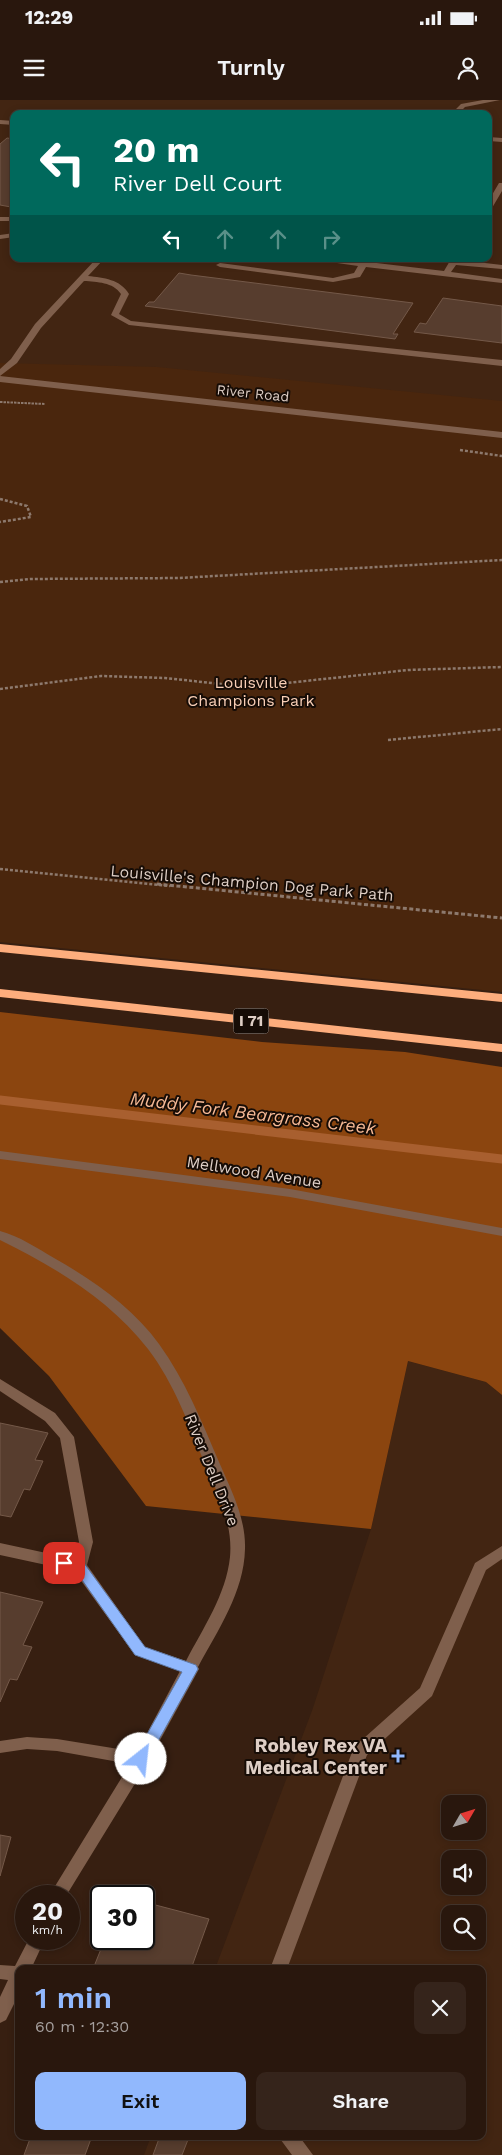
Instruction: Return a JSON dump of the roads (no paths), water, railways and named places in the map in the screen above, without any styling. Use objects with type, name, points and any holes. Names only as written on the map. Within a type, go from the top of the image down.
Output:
[{"type":"highway","points":[[0,948],[502,998]]},
{"type":"highway","name":"I 71","points":[[0,993],[502,1048]]},
{"type":"street","points":[[458,110],[463,105],[497,100]]},
{"type":"street","points":[[492,201],[502,185]]},
{"type":"street","points":[[0,374],[14,362],[38,326],[97,262]]},
{"type":"street","points":[[220,265],[333,280],[357,275],[364,262]]},
{"type":"street","points":[[370,262],[502,281]]},
{"type":"street","points":[[446,274],[453,262]]},
{"type":"street","points":[[468,262],[502,267]]},
{"type":"street","points":[[83,278],[115,284],[123,289],[125,294],[115,315],[130,323],[502,363]]},
{"type":"street","name":"River Road","points":[[0,379],[502,435]]},
{"type":"street","name":"Mellwood Avenue","points":[[0,1155],[290,1192],[502,1232]]},
{"type":"street","name":"River Dell Drive","points":[[0,1235],[64,1270],[102,1295],[139,1329],[163,1361],[180,1392],[234,1515],[239,1547],[234,1581],[191,1669],[141,1759],[64,1885]]},
{"type":"street","points":[[0,1384],[50,1417],[67,1437],[86,1542],[79,1566]]},
{"type":"street","points":[[0,1549],[79,1566],[140,1651],[191,1669]]},
{"type":"street","points":[[280,1965],[360,1751],[426,1692],[480,1567],[502,1552]]},
{"type":"street","points":[[0,1747],[27,1743],[57,1745],[141,1759]]},
{"type":"street","points":[[24,1965],[31,1950]]},
{"type":"street","points":[[0,1972],[15,1974]]},
{"type":"street","points":[[0,2015],[15,1983]]},
{"type":"street","points":[[291,2140],[304,2155]]},
{"type":"waterway","name":"Muddy Fork Beargrass Creek","points":[[0,1100],[502,1159]]},
{"type":"place","name":"Robley Rex VA Medical Center","points":[[398,1756]]},
{"type":"park label","name":"Louisville Champions Park","points":[[251,691]]}]
